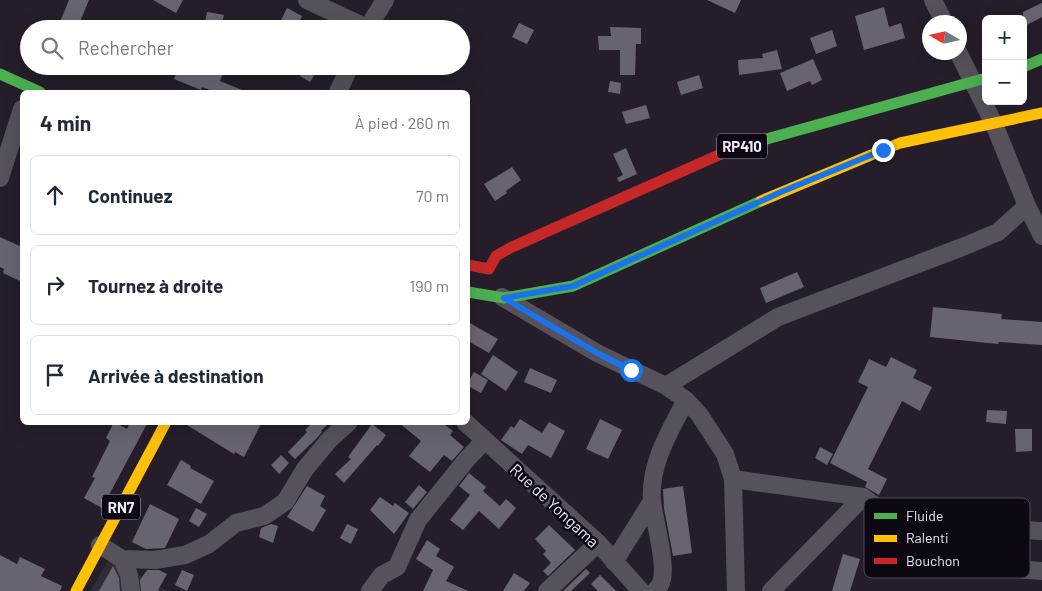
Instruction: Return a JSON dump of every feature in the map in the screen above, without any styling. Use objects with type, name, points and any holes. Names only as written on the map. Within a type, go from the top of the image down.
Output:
[{"type":"main road","points":[[1027,65],[1042,59]]},
{"type":"main road","points":[[0,74],[30,90]]},
{"type":"main road","name":"RP410","points":[[489,269],[496,256],[510,248],[734,148],[979,80]]},
{"type":"main road","points":[[470,292],[504,298],[573,286],[781,192],[900,143],[1042,112]]},
{"type":"main road","points":[[470,265],[489,269]]},
{"type":"main road","name":"RN7","points":[[76,591],[164,425]]},
{"type":"street","points":[[307,0],[348,20]]},
{"type":"street","points":[[373,20],[385,0]]},
{"type":"street","points":[[933,0],[940,15]]},
{"type":"street","points":[[964,60],[979,80],[994,124],[1027,206],[1042,236]]},
{"type":"street","points":[[339,90],[346,75]]},
{"type":"street","points":[[0,178],[20,115]]},
{"type":"street","points":[[666,386],[778,317],[998,232],[1027,206]]},
{"type":"street","points":[[489,269],[486,282],[492,290],[597,353],[666,386],[686,400],[699,414],[725,454],[733,479],[736,591]]},
{"type":"street","points":[[655,591],[660,586],[663,565],[652,501],[652,483],[656,464],[666,438],[686,400]]},
{"type":"street","points":[[100,545],[122,559],[155,560],[185,555],[209,544],[236,523],[264,516],[285,502],[311,462],[329,440],[346,425]]},
{"type":"street","name":"Rue de Yongama","points":[[468,425],[598,543],[641,591]]},
{"type":"street","points":[[370,591],[382,575],[396,567],[418,520],[466,459],[485,440]]},
{"type":"street","points":[[733,479],[863,497]]},
{"type":"street","points":[[771,591],[863,497]]},
{"type":"street","points":[[614,562],[652,501]]},
{"type":"street","points":[[547,591],[598,543]]},
{"type":"street","points":[[122,559],[129,575],[131,591]]},
{"type":"shaded area","points":[[110,558],[167,591],[90,591]]},
{"type":"building","points":[[69,0],[89,0],[81,20],[61,20]]},
{"type":"building","points":[[153,0],[183,0],[176,13]]},
{"type":"building","points":[[707,0],[741,0],[735,13]]},
{"type":"building","points":[[1042,3],[1042,17],[1027,25],[1027,15],[1023,15],[1023,12]]},
{"type":"building","points":[[884,7],[889,27],[901,23],[905,38],[864,50],[855,16]]},
{"type":"building","points":[[287,8],[302,16],[300,20],[281,20]]},
{"type":"building","points":[[207,12],[224,15],[223,20],[206,20]]},
{"type":"building","points":[[519,23],[534,30],[527,44],[512,37]]},
{"type":"building","points":[[610,27],[641,28],[641,44],[636,44],[635,75],[620,75],[620,50],[599,50],[598,36],[611,36]]},
{"type":"building","points":[[832,30],[837,46],[816,54],[810,38]]},
{"type":"building","points":[[777,50],[782,69],[739,75],[738,60],[763,58],[762,54]]},
{"type":"building","points":[[813,59],[822,80],[812,85],[810,81],[787,91],[780,73]]},
{"type":"building","points":[[176,75],[222,75],[220,81],[242,90],[210,90],[202,87],[201,90],[174,79]]},
{"type":"building","points":[[301,75],[314,75],[310,82]]},
{"type":"building","points":[[699,75],[703,88],[681,95],[677,82]]},
{"type":"building","points":[[610,81],[621,83],[620,94],[608,92]]},
{"type":"building","points":[[646,105],[650,118],[626,124],[622,112]]},
{"type":"building","points":[[626,148],[637,174],[619,182],[617,178],[623,175],[613,154]]},
{"type":"building","points":[[512,167],[521,180],[495,201],[484,184]]},
{"type":"building","points":[[0,237],[20,246],[20,281],[3,273],[4,269],[0,267]]},
{"type":"building","points":[[797,272],[804,287],[766,303],[760,288]]},
{"type":"building","points":[[933,307],[1002,314],[1001,319],[1042,322],[1042,345],[999,342],[998,344],[930,337]]},
{"type":"building","points":[[470,323],[498,339],[489,353],[470,342]]},
{"type":"building","points":[[493,355],[518,372],[506,391],[481,374]]},
{"type":"building","points":[[891,357],[917,370],[913,378],[932,387],[920,411],[902,401],[868,469],[887,479],[879,495],[865,487],[867,482],[830,463],[868,387],[858,382],[869,359],[886,367]]},
{"type":"building","points":[[530,368],[557,380],[551,393],[524,382]]},
{"type":"building","points":[[474,372],[488,380],[481,393],[470,387],[470,379]]},
{"type":"building","points":[[987,410],[1007,411],[1006,424],[986,422]]},
{"type":"building","points":[[520,419],[542,433],[549,422],[565,431],[551,458],[528,445],[522,454],[501,440],[511,426],[514,428]]},
{"type":"building","points":[[600,419],[622,430],[608,459],[586,449]]},
{"type":"building","points":[[112,425],[120,425],[127,429],[129,425],[146,425],[102,508],[84,498],[95,478],[92,477],[110,441],[106,438]]},
{"type":"building","points":[[187,425],[260,425],[244,457],[235,452],[234,454]]},
{"type":"building","points":[[310,425],[327,425],[317,438],[295,459],[288,452],[307,432],[305,430]]},
{"type":"building","points":[[371,425],[386,435],[344,483],[335,474],[351,459],[348,457]]},
{"type":"building","points":[[402,425],[445,425],[453,431],[450,435],[464,447],[452,461],[444,455],[430,472],[409,456],[421,441]]},
{"type":"building","points":[[1015,429],[1032,429],[1032,451],[1016,452]]},
{"type":"building","points":[[820,447],[833,454],[827,465],[815,458]]},
{"type":"building","points":[[281,455],[289,463],[279,474],[271,465]]},
{"type":"building","points":[[181,460],[191,466],[190,468],[214,481],[201,504],[167,485]]},
{"type":"building","points":[[469,473],[486,487],[483,491],[500,506],[506,499],[516,508],[499,529],[479,511],[463,530],[450,520],[470,495],[459,486]]},
{"type":"building","points":[[419,485],[427,492],[413,509],[405,502]]},
{"type":"building","points":[[307,486],[325,496],[320,506],[326,510],[313,532],[287,517]]},
{"type":"building","points":[[683,486],[692,553],[673,556],[664,508],[663,489]]},
{"type":"building","points":[[380,497],[393,506],[395,503],[409,513],[394,534],[370,510]]},
{"type":"building","points":[[150,504],[179,519],[165,548],[146,549],[132,542]]},
{"type":"building","points":[[196,508],[207,514],[199,527],[189,521]]},
{"type":"building","points":[[271,524],[278,526],[273,543],[259,537],[261,528]]},
{"type":"building","points":[[347,524],[358,529],[351,544],[340,538]]},
{"type":"building","points":[[549,525],[575,550],[548,576],[543,571],[551,563],[543,554],[546,551],[535,539]]},
{"type":"building","points":[[427,540],[440,549],[436,556],[454,567],[446,581],[468,591],[423,591],[433,570],[416,559]]},
{"type":"building","points":[[843,554],[860,559],[850,591],[832,591]]},
{"type":"building","points":[[0,555],[17,564],[20,557],[45,569],[41,576],[62,586],[60,591],[0,591]]},
{"type":"building","points":[[113,566],[119,578],[120,591],[99,591]]},
{"type":"building","points":[[586,569],[590,573],[571,591],[563,591]]},
{"type":"building","points":[[147,570],[159,570],[167,574],[158,590],[160,591],[141,591],[140,580]]},
{"type":"building","points":[[182,570],[194,575],[187,591],[175,585]]},
{"type":"building","points":[[514,573],[530,583],[524,591],[503,591]]},
{"type":"building","points":[[600,575],[616,591],[598,591],[591,584]]},
{"type":"traffic: fast","points":[[1027,65],[1042,59]]},
{"type":"traffic: fast","points":[[0,74],[36,90]]},
{"type":"traffic: fast","points":[[721,154],[734,148],[982,79]]},
{"type":"traffic: fast","points":[[470,292],[504,298],[573,286],[761,201]]},
{"type":"traffic: slow","points":[[761,201],[900,143],[1042,113]]},
{"type":"traffic: slow","points":[[76,591],[164,425]]},
{"type":"traffic: jam","points":[[470,265],[489,269],[496,256],[510,248],[721,154]]},
{"type":"route","points":[[631,370],[597,353],[504,298],[573,286],[781,192],[883,150]]}]
